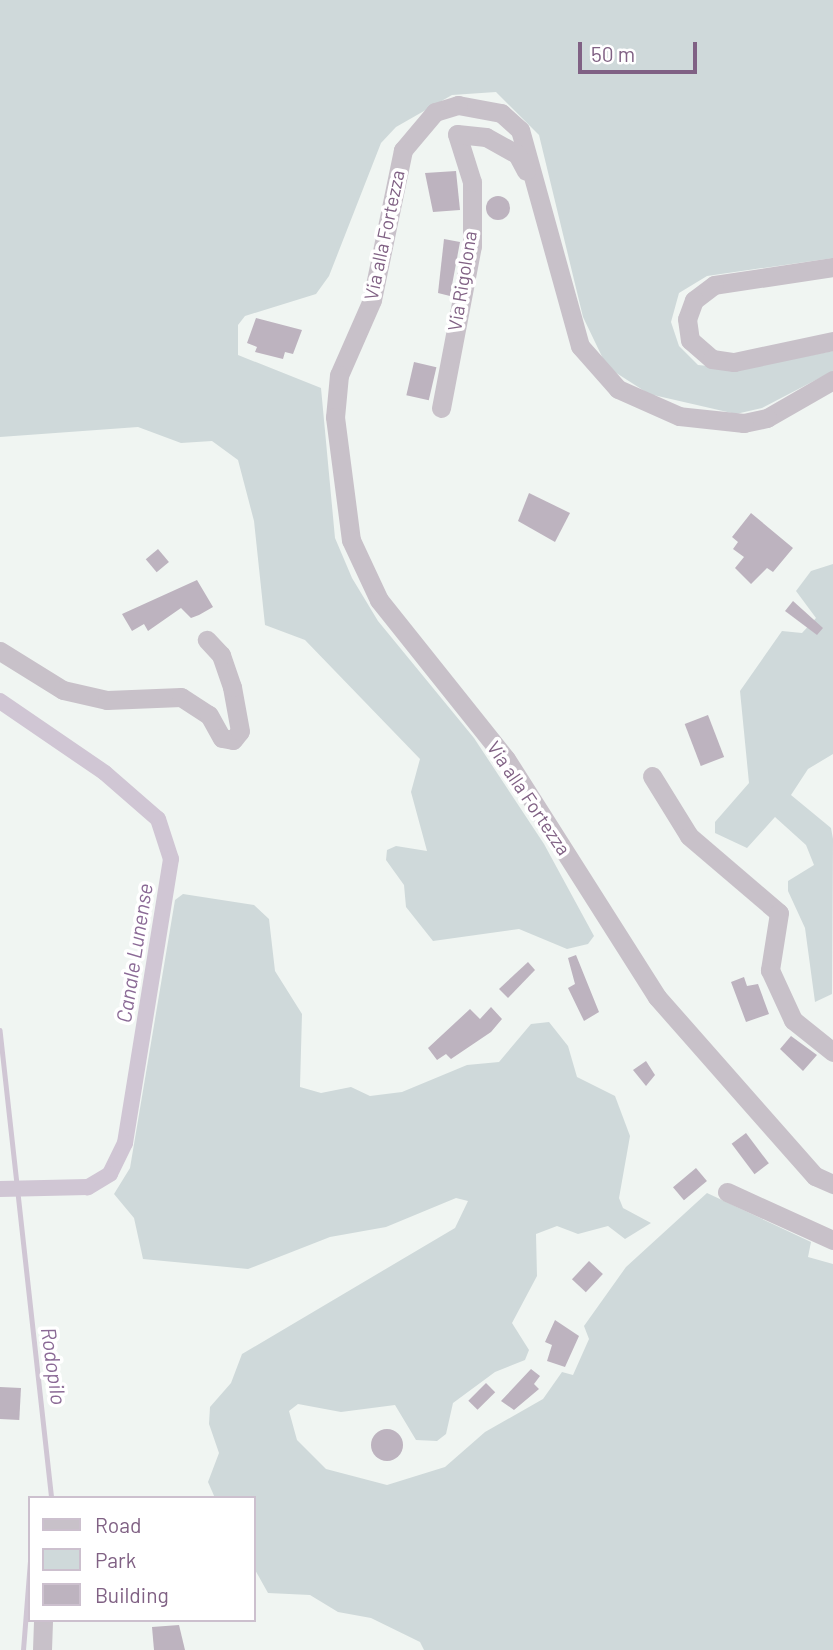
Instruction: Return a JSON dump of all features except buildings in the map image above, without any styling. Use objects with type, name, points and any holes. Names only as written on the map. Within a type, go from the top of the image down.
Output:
[{"type":"street","name":"Via alla Fortezza","points":[[833,380],[767,418],[744,423],[679,416],[618,389],[580,346],[520,130],[480,104],[435,112],[403,150],[372,300],[335,393],[351,540],[379,600],[506,759],[657,997],[815,1176],[833,1184]]},
{"type":"street","name":"Via Rigolona","points":[[441,408],[472,246],[472,182],[457,134],[486,137],[517,154],[536,191]]},
{"type":"street","points":[[833,267],[714,285],[694,300],[687,319],[690,340],[712,359],[734,362],[833,341]]},
{"type":"street","points":[[0,651],[63,690],[107,700],[181,697],[209,715],[222,738],[233,740],[240,731],[232,687],[221,654],[207,640]]},
{"type":"street","points":[[652,776],[689,836],[779,913],[770,970],[793,1020],[833,1052]]},
{"type":"street","points":[[727,1192],[833,1240]]},
{"type":"street","points":[[42,1650],[43,1622]]},
{"type":"green space","points":[[0,0],[833,0],[833,258],[707,276],[679,293],[671,322],[679,346],[698,365],[739,369],[833,351],[833,371],[762,408],[736,414],[649,394],[607,367],[583,317],[539,135],[496,92],[452,95],[396,127],[381,143],[329,276],[316,294],[245,316],[238,325],[238,355],[321,388],[335,538],[352,578],[378,621],[474,738],[544,844],[594,936],[588,944],[567,949],[519,929],[433,941],[406,907],[404,885],[386,860],[387,850],[396,846],[427,851],[411,792],[420,759],[305,640],[265,625],[254,521],[238,460],[212,441],[181,443],[138,427],[0,437]]},
{"type":"green space","points":[[833,564],[833,754],[808,769],[791,795],[831,828],[833,839],[832,994],[815,1002],[805,928],[788,891],[788,881],[814,865],[806,845],[775,817],[747,848],[715,833],[715,822],[749,783],[740,691],[782,631],[802,633],[816,618],[796,591],[811,571]]},
{"type":"green space","points":[[183,894],[254,905],[269,919],[275,971],[302,1014],[300,1087],[321,1093],[351,1087],[370,1096],[402,1092],[467,1065],[499,1062],[531,1024],[549,1022],[568,1046],[577,1077],[615,1096],[630,1136],[619,1198],[623,1208],[651,1223],[625,1239],[608,1226],[578,1234],[557,1226],[536,1234],[537,1276],[512,1323],[529,1350],[525,1360],[495,1372],[453,1403],[446,1434],[437,1441],[416,1440],[395,1405],[341,1412],[298,1404],[289,1411],[297,1440],[326,1469],[387,1485],[445,1467],[485,1432],[543,1399],[562,1372],[573,1375],[589,1339],[584,1326],[626,1267],[707,1193],[811,1242],[808,1257],[833,1264],[833,1650],[424,1650],[420,1642],[371,1618],[338,1612],[310,1595],[268,1593],[256,1572],[256,1496],[214,1496],[208,1482],[219,1453],[209,1424],[210,1407],[231,1383],[242,1354],[455,1228],[468,1201],[456,1198],[386,1227],[330,1237],[248,1269],[143,1259],[134,1218],[114,1194],[130,1168],[175,900]]},
{"type":"waterway","name":"Canale Lunense","points":[[0,701],[105,773],[158,819],[171,859],[125,1143],[110,1174],[88,1187],[0,1189]]},
{"type":"waterway","name":"Rodopilo","points":[[0,1030],[52,1496]]},
{"type":"waterway","name":"Rodopilo","points":[[23,1650],[28,1586]]}]
